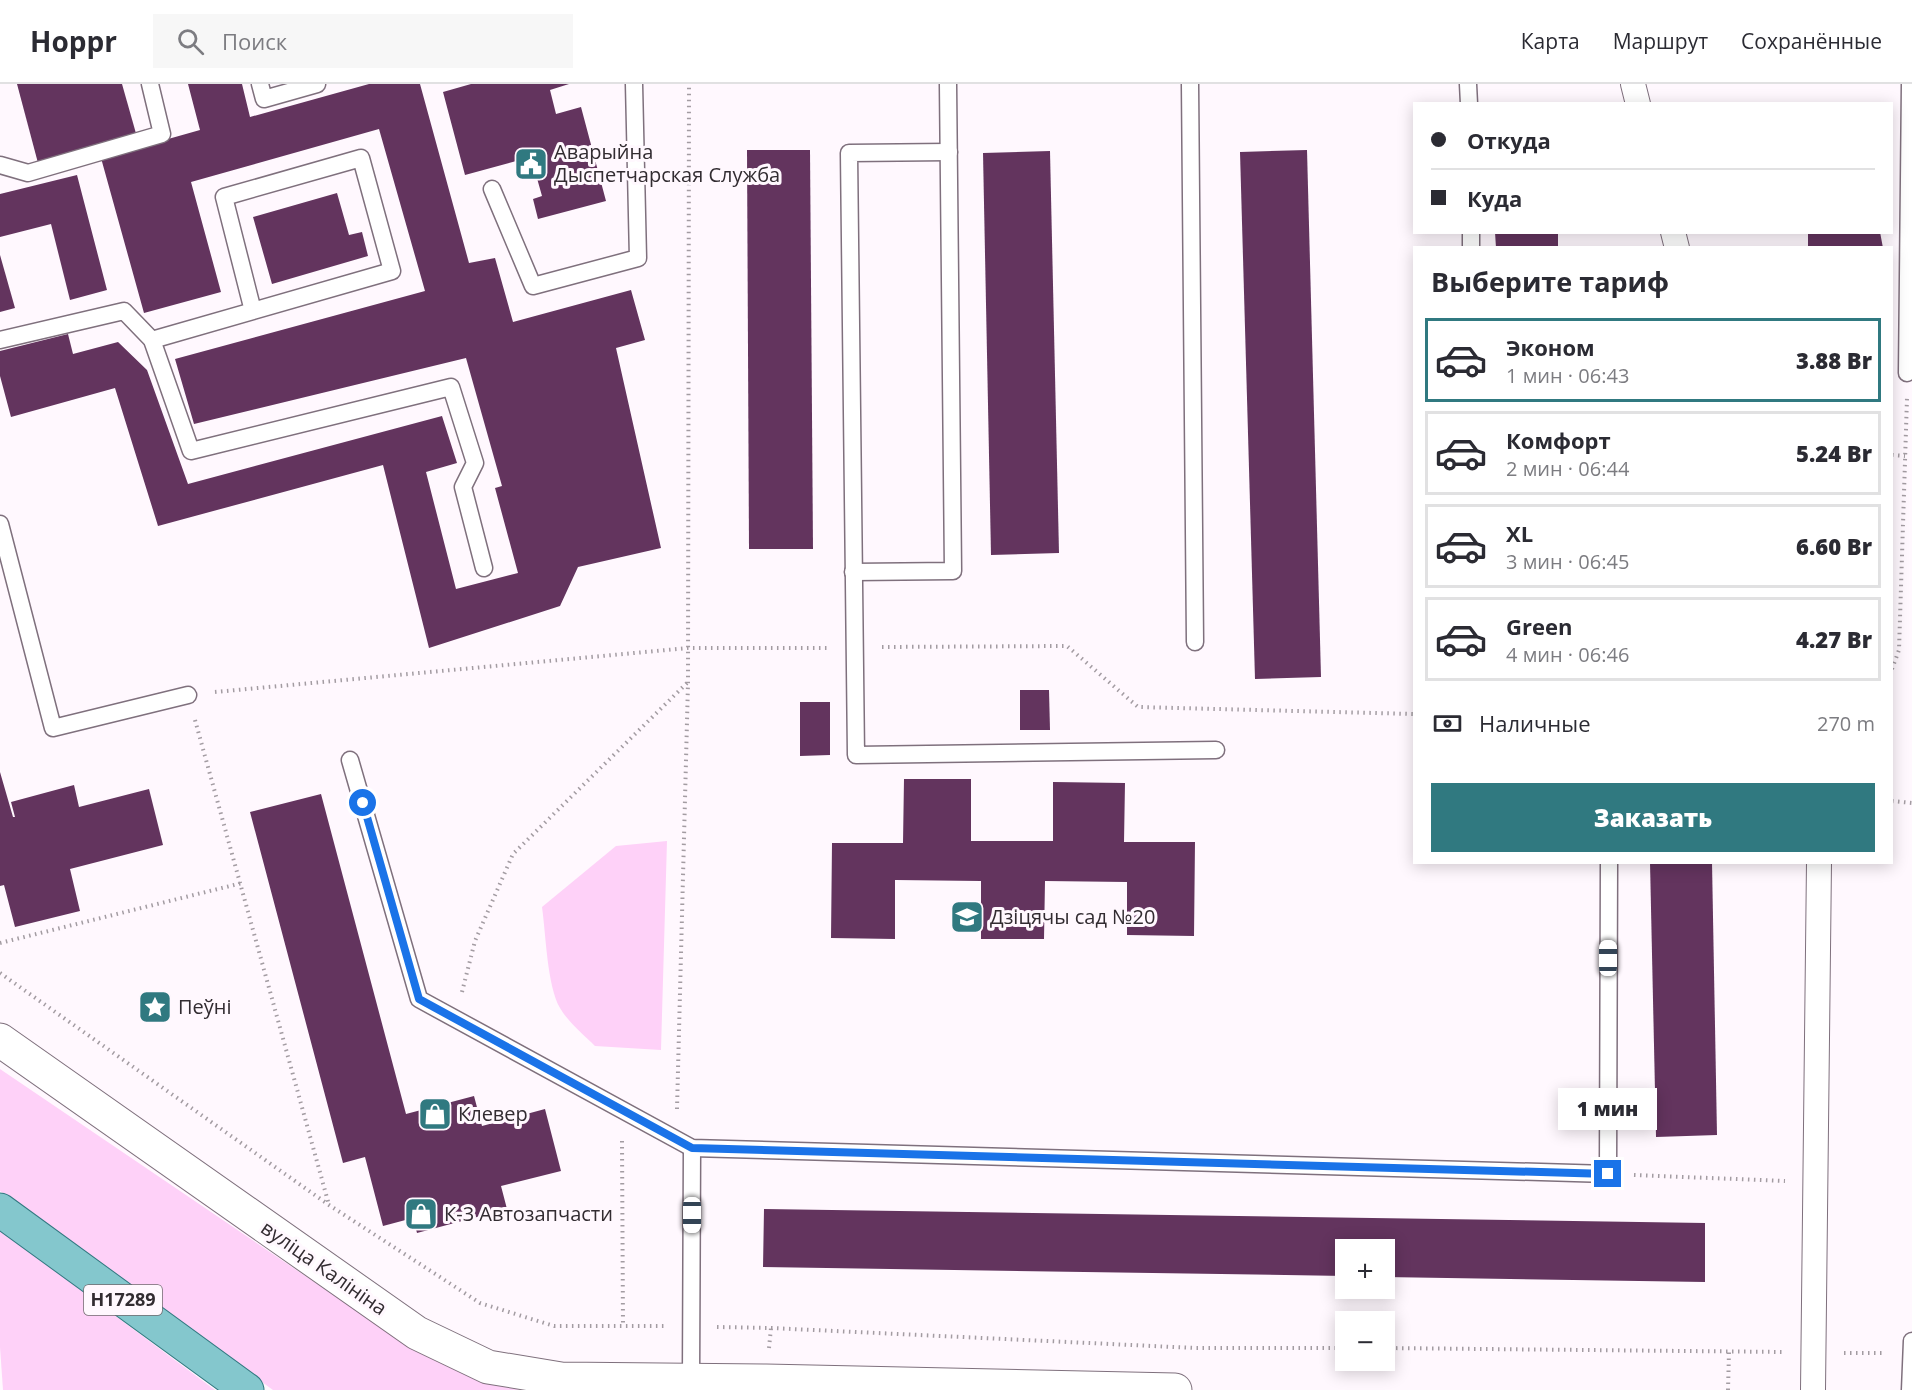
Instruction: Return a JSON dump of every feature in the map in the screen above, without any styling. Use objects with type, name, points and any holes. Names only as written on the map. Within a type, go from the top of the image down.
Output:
[{"type":"main road","name":"Н17289","points":[[0,1210],[246,1390]]},
{"type":"street","points":[[1633,84],[1638,102]]},
{"type":"street","points":[[1813,1390],[1819,864]]},
{"type":"street","name":"вуліца Калініна","points":[[0,1040],[417,1333],[488,1367],[561,1379],[1175,1390]]},
{"type":"lane","points":[[0,165],[28,173],[162,134],[150,84]]},
{"type":"lane","points":[[260,84],[264,99],[317,84]]},
{"type":"lane","points":[[492,189],[533,286],[638,258],[634,84]]},
{"type":"lane","points":[[853,572],[953,571],[948,84]]},
{"type":"lane","points":[[1190,84],[1195,642]]},
{"type":"lane","points":[[1468,84],[1469,102]]},
{"type":"lane","points":[[1907,374],[1910,84]]},
{"type":"lane","points":[[949,152],[849,153],[856,755],[1216,750]]},
{"type":"lane","points":[[152,340],[392,271],[361,158],[224,197],[253,310]]},
{"type":"lane","points":[[0,340],[124,311],[152,340],[191,451],[451,387],[475,463],[463,487],[484,568]]},
{"type":"lane","points":[[0,524],[53,728],[188,695]]},
{"type":"lane","points":[[350,760],[419,999],[692,1148],[1608,1174],[1609,864]]},
{"type":"lane","points":[[691,1380],[692,1148]]},
{"type":"lane","points":[[1910,1390],[1912,1341]]},
{"type":"path","points":[[676,1139],[688,683],[689,84]]},
{"type":"path","points":[[1893,666],[1899,650],[1907,374]]},
{"type":"path","points":[[1893,455],[1905,456]]},
{"type":"path","points":[[330,1204],[188,695],[688,648],[1067,646],[1138,707],[1413,714]]},
{"type":"path","points":[[455,1019],[475,941],[513,854],[688,683]]},
{"type":"path","points":[[1893,801],[1912,803]]},
{"type":"path","points":[[0,943],[242,883]]},
{"type":"path","points":[[0,973],[330,1204],[480,1303],[554,1326],[771,1328],[1195,1348],[1335,1348]]},
{"type":"path","points":[[622,1109],[623,1326]]},
{"type":"path","points":[[1608,1174],[1816,1182]]},
{"type":"path","points":[[1395,1348],[1912,1354]]},
{"type":"path","points":[[1728,1390],[1729,1352]]},
{"type":"shaded area","points":[[667,841],[661,1050],[595,1046],[568,1019],[556,998],[550,973],[542,907],[616,846]]},
{"type":"shaded area","points":[[0,1069],[410,1347],[483,1383],[521,1390],[273,1390],[0,1191]]},
{"type":"shaded area","points":[[0,1230],[215,1390],[3,1390],[0,1347]]},
{"type":"building","points":[[17,84],[122,84],[137,137],[38,163]]},
{"type":"building","points":[[188,84],[242,84],[250,117],[369,84],[420,84],[469,263],[495,258],[513,322],[631,290],[645,340],[616,348],[661,548],[578,567],[560,606],[429,648],[383,465],[158,526],[115,388],[11,417],[0,376],[0,351],[68,334],[73,354],[118,342],[147,370],[188,484],[442,416],[457,463],[426,472],[456,589],[518,573],[495,488],[502,486],[466,358],[194,424],[175,359],[425,291],[379,129],[191,182],[221,292],[144,313],[101,158],[200,130]]},
{"type":"building","points":[[471,84],[569,84],[550,90],[556,114],[581,107],[606,201],[538,219],[533,199],[542,196],[531,157],[465,175],[443,92]]},
{"type":"building","points":[[747,150],[810,150],[813,549],[749,549]]},
{"type":"building","points":[[1307,150],[1321,677],[1255,679],[1240,152]]},
{"type":"building","points":[[1050,151],[1059,553],[991,555],[983,153]]},
{"type":"building","points":[[77,175],[107,290],[70,300],[51,224],[0,237],[0,194]]},
{"type":"building","points":[[337,193],[349,235],[362,232],[368,256],[272,284],[253,217]]},
{"type":"building","points":[[1495,234],[1558,234],[1558,246],[1496,246]]},
{"type":"building","points":[[1808,234],[1880,234],[1883,246],[1808,246]]},
{"type":"building","points":[[0,255],[15,308],[0,312]]},
{"type":"building","points":[[1020,690],[1049,690],[1050,730],[1020,730]]},
{"type":"building","points":[[800,702],[830,702],[830,755],[800,756]]},
{"type":"building","points":[[0,772],[13,817],[15,817],[11,802],[74,785],[79,807],[149,789],[163,845],[70,869],[80,911],[15,927],[4,885],[0,886]]},
{"type":"building","points":[[904,779],[971,779],[971,841],[1053,841],[1053,782],[1125,783],[1124,842],[1195,842],[1194,936],[1127,935],[1127,882],[1045,881],[1044,939],[981,939],[981,881],[895,880],[895,939],[831,938],[832,843],[903,843]]},
{"type":"building","points":[[321,794],[406,1114],[474,1096],[482,1126],[545,1109],[561,1171],[501,1186],[507,1209],[417,1233],[413,1218],[383,1226],[365,1157],[343,1163],[250,812]]},
{"type":"building","points":[[1650,864],[1712,864],[1717,1135],[1656,1137]]},
{"type":"building","points":[[764,1209],[1705,1223],[1705,1282],[1395,1277],[1395,1239],[1335,1239],[1335,1276],[763,1267]]},
{"type":"place","name":"Аварыйна Дыспетчарская Служба","points":[[531,164]]},
{"type":"place","name":"Дзіцячы сад №20","points":[[967,917]]},
{"type":"place","name":"Пеўні","points":[[155,1007]]},
{"type":"place","name":"Клевер","points":[[435,1114]]},
{"type":"place","name":"К-3 Автозапчасти","points":[[421,1214]]},
{"type":"route","points":[[363,803],[419,999],[692,1148],[1608,1174]]}]
